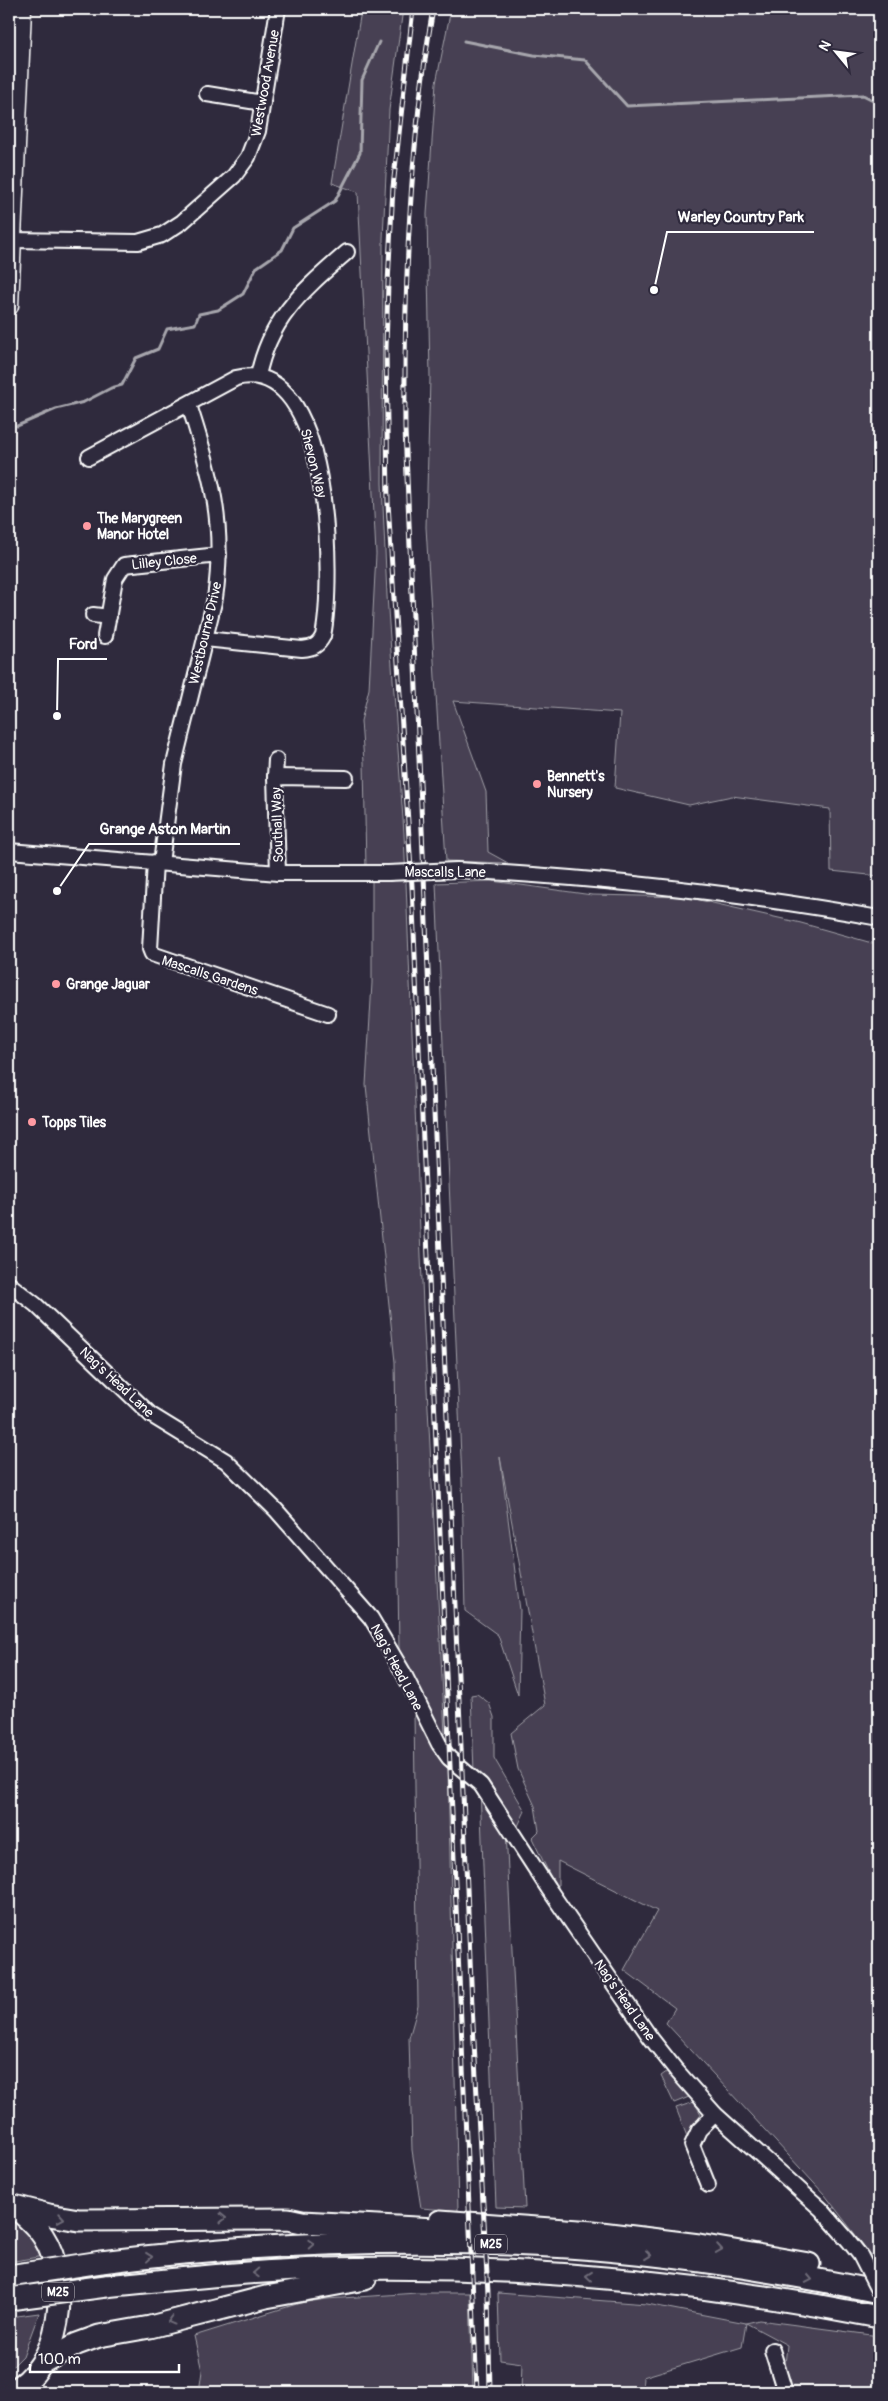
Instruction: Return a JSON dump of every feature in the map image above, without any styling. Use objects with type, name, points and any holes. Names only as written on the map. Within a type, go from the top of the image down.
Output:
[{"type":"highway","name":"M25","points":[[11,2204],[49,2215],[79,2220],[288,2219],[302,2222],[510,2234],[574,2242],[611,2251]]},
{"type":"highway","points":[[11,2204],[34,2224],[44,2236],[52,2255],[58,2280],[60,2308],[43,2362],[13,2391]]},
{"type":"highway","name":"M25","points":[[288,2219],[300,2216],[366,2216],[593,2232],[760,2255],[879,2278]]},
{"type":"highway","name":"M25","points":[[9,2276],[101,2262],[226,2249],[355,2242],[498,2244],[611,2251],[724,2265],[879,2292]]},
{"type":"highway","name":"M25","points":[[43,2362],[77,2344],[98,2336],[150,2327],[266,2296],[374,2278],[410,2268]]},
{"type":"highway","name":"M25","points":[[9,2299],[106,2286],[282,2271],[410,2268],[519,2271],[614,2278],[749,2295],[879,2317]]},
{"type":"main road","points":[[9,306],[22,9]]},
{"type":"street","name":"Westwood Avenue","points":[[11,240],[138,242],[172,230],[241,168],[254,144],[263,103],[278,9]]},
{"type":"street","points":[[207,94],[263,103]]},
{"type":"street","points":[[89,457],[189,405],[236,378],[258,376],[266,344],[279,319],[304,290],[347,252]]},
{"type":"street","name":"Shevon Way","points":[[205,639],[312,648],[319,644],[324,636],[328,590],[327,529],[322,491],[310,440],[301,414],[286,394],[266,378],[258,376]]},
{"type":"street","name":"Westbourne Drive","points":[[158,863],[174,764],[215,598],[219,555],[215,495],[208,464],[189,405]]},
{"type":"street","name":"Lilley Close","points":[[105,636],[115,579],[124,565],[219,555]]},
{"type":"street","points":[[93,615],[109,617]]},
{"type":"street","name":"Southall Way","points":[[276,760],[278,873]]},
{"type":"street","name":"Southall Way","points":[[276,777],[346,778]]},
{"type":"street","name":"Mascalls Lane","points":[[9,851],[278,873],[388,873],[457,870],[570,878],[785,901],[879,918]]},
{"type":"street","name":"Mascalls Gardens","points":[[158,863],[152,954],[328,1014]]},
{"type":"street","name":"Nag's Head Lane","points":[[9,1284],[36,1305],[151,1415],[226,1461],[321,1558],[371,1618],[387,1644],[439,1744],[449,1758],[481,1785],[548,1888],[650,2037],[716,2114],[821,2209],[860,2256],[879,2292]]},
{"type":"street","points":[[708,2185],[692,2145],[700,2130],[716,2114]]},
{"type":"street","points":[[772,2350],[785,2392]]},
{"type":"shaded area","points":[[382,9],[403,9],[389,110],[383,238],[382,483],[387,596],[404,833],[424,1331],[445,1734],[427,1711],[399,1650],[395,1362],[366,1085],[372,983],[372,880],[366,869],[364,762],[361,721],[369,689],[376,554],[358,192],[332,183],[361,11],[381,14]]},
{"type":"shaded area","points":[[451,9],[879,9],[879,876],[831,871],[830,809],[732,796],[689,805],[615,788],[620,713],[453,701],[486,792],[488,852],[508,863],[446,861],[426,527],[430,378],[427,214],[436,83]]},
{"type":"shaded area","points":[[492,881],[592,895],[686,897],[801,923],[879,945],[879,2264],[825,2195],[666,2023],[675,2008],[624,1970],[657,1911],[558,1861],[558,1892],[532,1838],[539,1831],[535,1806],[518,1769],[511,1733],[545,1705],[500,1457],[520,1610],[518,1695],[498,1635],[465,1611],[462,1480],[436,883]]},
{"type":"shaded area","points":[[477,1694],[489,1703],[494,1717],[494,1758],[525,1811],[518,1826],[474,1771],[471,1695]]},
{"type":"shaded area","points":[[414,1713],[448,1769],[458,2211],[421,2208],[412,2150],[409,2038],[418,2006]]},
{"type":"shaded area","points":[[480,1787],[506,1831],[525,2208],[496,2207]]},
{"type":"shaded area","points":[[668,2071],[689,2097],[674,2103],[661,2076]]},
{"type":"shaded area","points":[[694,2102],[701,2114],[688,2139],[676,2108]]},
{"type":"shaded area","points":[[9,2213],[24,2226],[44,2256],[9,2262]]},
{"type":"shaded area","points":[[417,2293],[470,2293],[473,2392],[199,2392],[202,2371],[194,2336],[300,2303],[327,2299]]},
{"type":"shaded area","points":[[498,2293],[647,2304],[746,2323],[742,2347],[643,2377],[642,2392],[521,2392],[522,2363],[500,2360]]},
{"type":"shaded area","points":[[39,2313],[23,2356],[9,2370],[9,2317]]},
{"type":"shaded area","points":[[759,2320],[879,2336],[879,2392],[829,2386],[783,2385],[787,2345],[746,2323]]},
{"type":"waterway","points":[[464,41],[534,55],[585,60],[627,106],[863,95],[879,103]]},
{"type":"waterway","points":[[17,426],[56,409],[84,402],[111,388],[122,385],[136,358],[158,349],[167,329],[195,324],[199,314],[218,310],[243,294],[256,268],[282,250],[293,228],[335,201],[360,153],[362,80],[379,42]]},
{"type":"railway","points":[[413,9],[393,187],[388,283],[386,348],[388,503],[412,886],[477,2392]]},
{"type":"railway","points":[[433,9],[418,113],[413,166],[407,271],[405,429],[472,2006],[488,2293],[490,2392]]},
{"type":"place","name":"Warley Country Park","points":[[654,290]]},
{"type":"place","name":"The Marygreen Manor Hotel","points":[[87,526]]},
{"type":"place","name":"Ford","points":[[57,716]]},
{"type":"place","name":"Bennett's Nursery","points":[[537,784]]},
{"type":"place","name":"Grange Aston Martin","points":[[57,891]]},
{"type":"place","name":"Grange Jaguar","points":[[56,984]]},
{"type":"place","name":"Topps Tiles","points":[[32,1122]]}]
